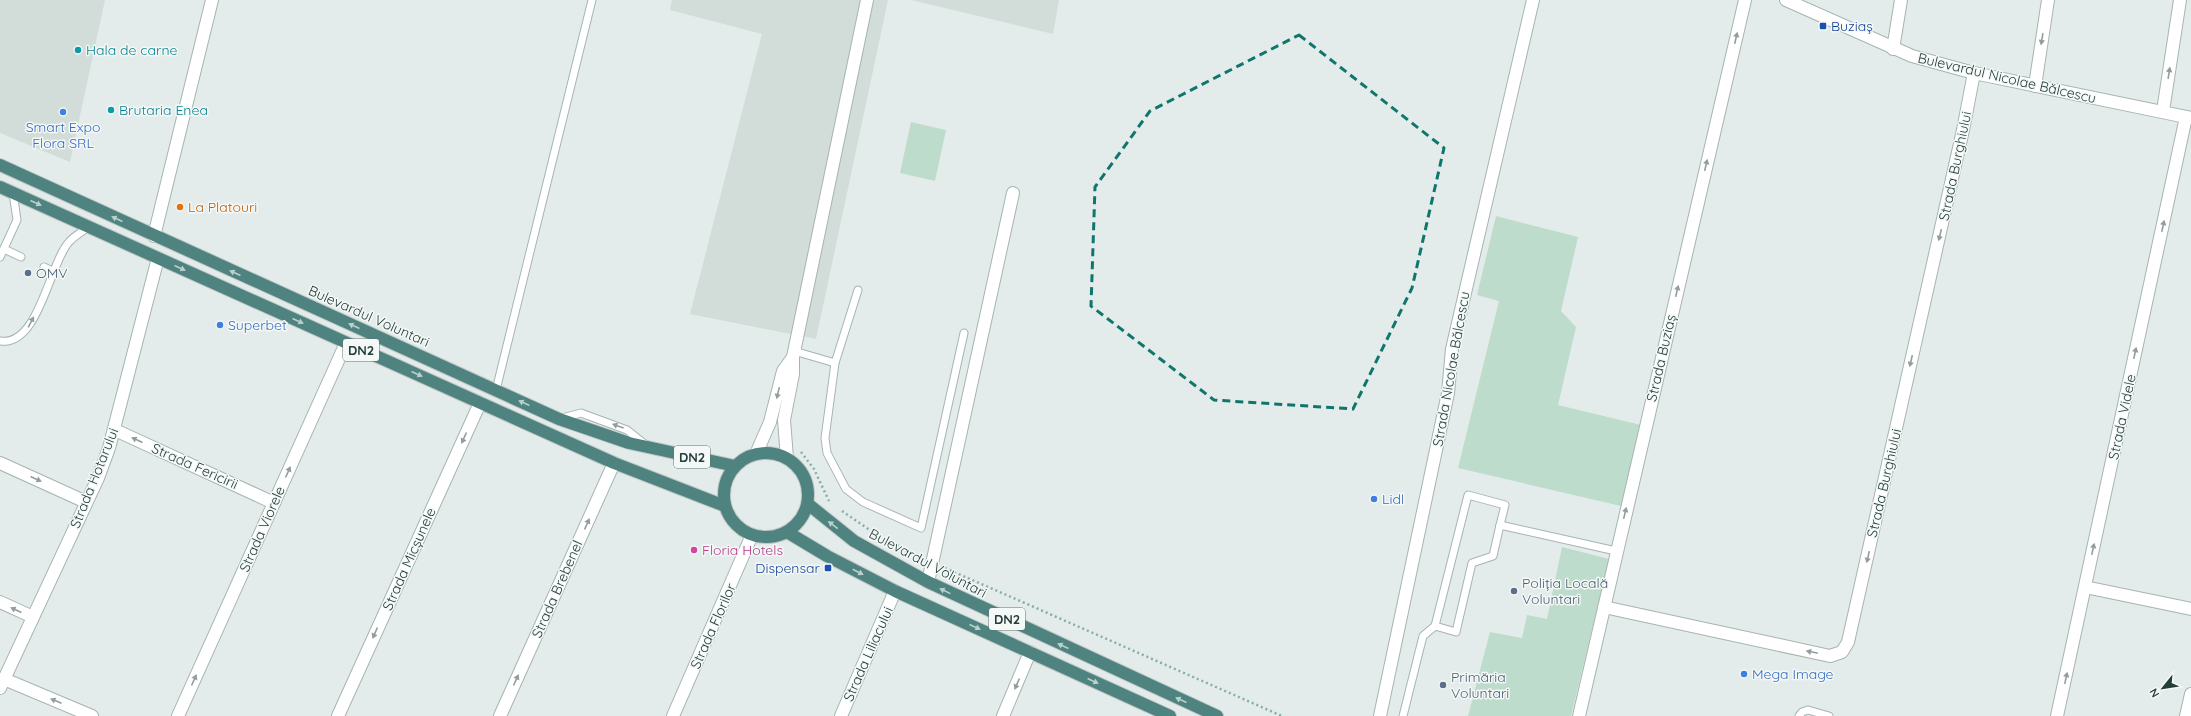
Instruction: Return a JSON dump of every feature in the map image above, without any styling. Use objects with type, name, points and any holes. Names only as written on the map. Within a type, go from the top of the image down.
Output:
[{"type":"highway","name":"Bulevardul Voluntari","points":[[0,165],[559,419],[650,448],[735,466]]},
{"type":"highway","name":"DN2","points":[[0,187],[614,463],[725,506]]},
{"type":"highway","points":[[756,454],[777,454],[787,458],[797,466],[804,478],[808,490],[808,504],[803,515],[787,532],[776,536],[764,537],[752,535],[740,528],[731,518],[725,506],[725,485],[735,466],[745,458],[756,454]]},
{"type":"highway","name":"Bulevardul Voluntari","points":[[808,504],[854,541],[928,582],[1217,716]]},
{"type":"highway","name":"DN2","points":[[787,532],[827,556],[895,591],[1030,652],[1157,713],[1170,716]]},
{"type":"street","points":[[154,236],[212,0]]},
{"type":"street","points":[[787,458],[784,420],[793,374],[793,354],[867,0]]},
{"type":"street","name":"Strada Nicolae Bălcescu","points":[[1380,716],[1448,393],[1452,348],[1533,0]]},
{"type":"street","name":"Strada Buziaș","points":[[1578,716],[1745,0]]},
{"type":"street","name":"Bulevardul Nicolae Bălcescu","points":[[1786,0],[1912,56],[1974,73],[2163,111],[2188,118]]},
{"type":"street","points":[[1894,49],[1901,0]]},
{"type":"street","points":[[2034,86],[2048,0]]},
{"type":"street","points":[[2163,111],[2180,0]]},
{"type":"street","name":"Strada Burghiului","points":[[1604,607],[1830,656],[1842,652],[1848,642],[1850,634],[1963,130],[1974,73]]},
{"type":"street","name":"Strada Videle","points":[[2057,716],[2188,118]]},
{"type":"street","points":[[928,582],[1012,193]]},
{"type":"street","name":"Strada Hotarului","points":[[2,683],[98,478],[115,430],[158,258]]},
{"type":"street","name":"Strada Viorele","points":[[178,716],[346,343]]},
{"type":"street","points":[[756,454],[770,422],[783,371],[793,354]]},
{"type":"street","name":"Strada Micșunele","points":[[338,716],[480,402]]},
{"type":"street","name":"Strada Fericirii","points":[[115,430],[274,502]]},
{"type":"street","name":"Strada Brebenel","points":[[500,716],[614,463]]},
{"type":"street","points":[[0,464],[86,502]]},
{"type":"street","name":"Strada Florilor","points":[[673,716],[752,535]]},
{"type":"street","points":[[2085,587],[2191,609]]},
{"type":"street","name":"Strada Liliacului","points":[[841,716],[895,591]]},
{"type":"street","points":[[0,602],[33,617]]},
{"type":"street","points":[[1003,716],[1030,652]]},
{"type":"street","points":[[2,683],[92,716]]},
{"type":"street","points":[[2186,716],[2191,694]]},
{"type":"lane","points":[[496,390],[592,0]]},
{"type":"lane","points":[[0,257],[16,220],[13,193]]},
{"type":"lane","points":[[0,340],[13,339],[27,328],[68,243],[88,227]]},
{"type":"lane","points":[[4,249],[21,257]]},
{"type":"lane","points":[[44,267],[54,272]]},
{"type":"lane","points":[[858,290],[835,363],[825,438],[828,453],[846,489],[862,502],[921,528],[964,333]]},
{"type":"lane","points":[[793,354],[835,363]]},
{"type":"lane","points":[[1403,716],[1423,636],[1435,626],[1468,495],[1505,505],[1493,556],[1472,563],[1456,632],[1435,626]]},
{"type":"lane","points":[[1500,525],[1616,551]]},
{"type":"lane","points":[[1799,716],[1802,712],[1808,710],[1829,716]]},
{"type":"path","points":[[784,433],[793,437],[814,470],[830,503]]},
{"type":"path","points":[[835,507],[877,535],[932,562],[1282,716]]},
{"type":"highlighted area","points":[[1299,35],[1444,148],[1412,288],[1353,409],[1214,400],[1091,306],[1095,187],[1150,111]]},
{"type":"shaded area","points":[[0,0],[105,0],[70,162],[0,133]]},
{"type":"shaded area","points":[[672,0],[888,0],[816,339],[690,314],[762,34],[670,10]]},
{"type":"shaded area","points":[[911,0],[1059,0],[1053,34]]},
{"type":"green space","points":[[911,122],[946,130],[935,181],[900,173]]},
{"type":"green space","points":[[1496,216],[1578,237],[1561,311],[1576,327],[1558,405],[1641,425],[1621,506],[1458,468],[1499,301],[1477,295]]},
{"type":"green space","points":[[1562,547],[1609,559],[1571,716],[1468,716],[1490,632],[1522,638],[1527,615],[1547,619]]},
{"type":"place","name":"Buziaș","points":[[1823,26]]},
{"type":"place","name":"Hala de carne","points":[[78,50]]},
{"type":"place","name":"Brutaria Enea","points":[[111,110]]},
{"type":"place","name":"Smart Expo Flora SRL","points":[[63,112]]},
{"type":"place","name":"La Platouri","points":[[180,207]]},
{"type":"place","name":"OMV","points":[[28,273]]},
{"type":"place","name":"Superbet","points":[[220,325]]},
{"type":"place","name":"Lidl","points":[[1374,499]]},
{"type":"place","name":"Floria Hotels","points":[[694,550]]},
{"type":"place","name":"Dispensar","points":[[828,568]]},
{"type":"place","name":"Poliția Locală Voluntari","points":[[1514,591]]},
{"type":"place","name":"Mega Image","points":[[1744,674]]},
{"type":"place","name":"Primăria Voluntari","points":[[1443,685]]}]
